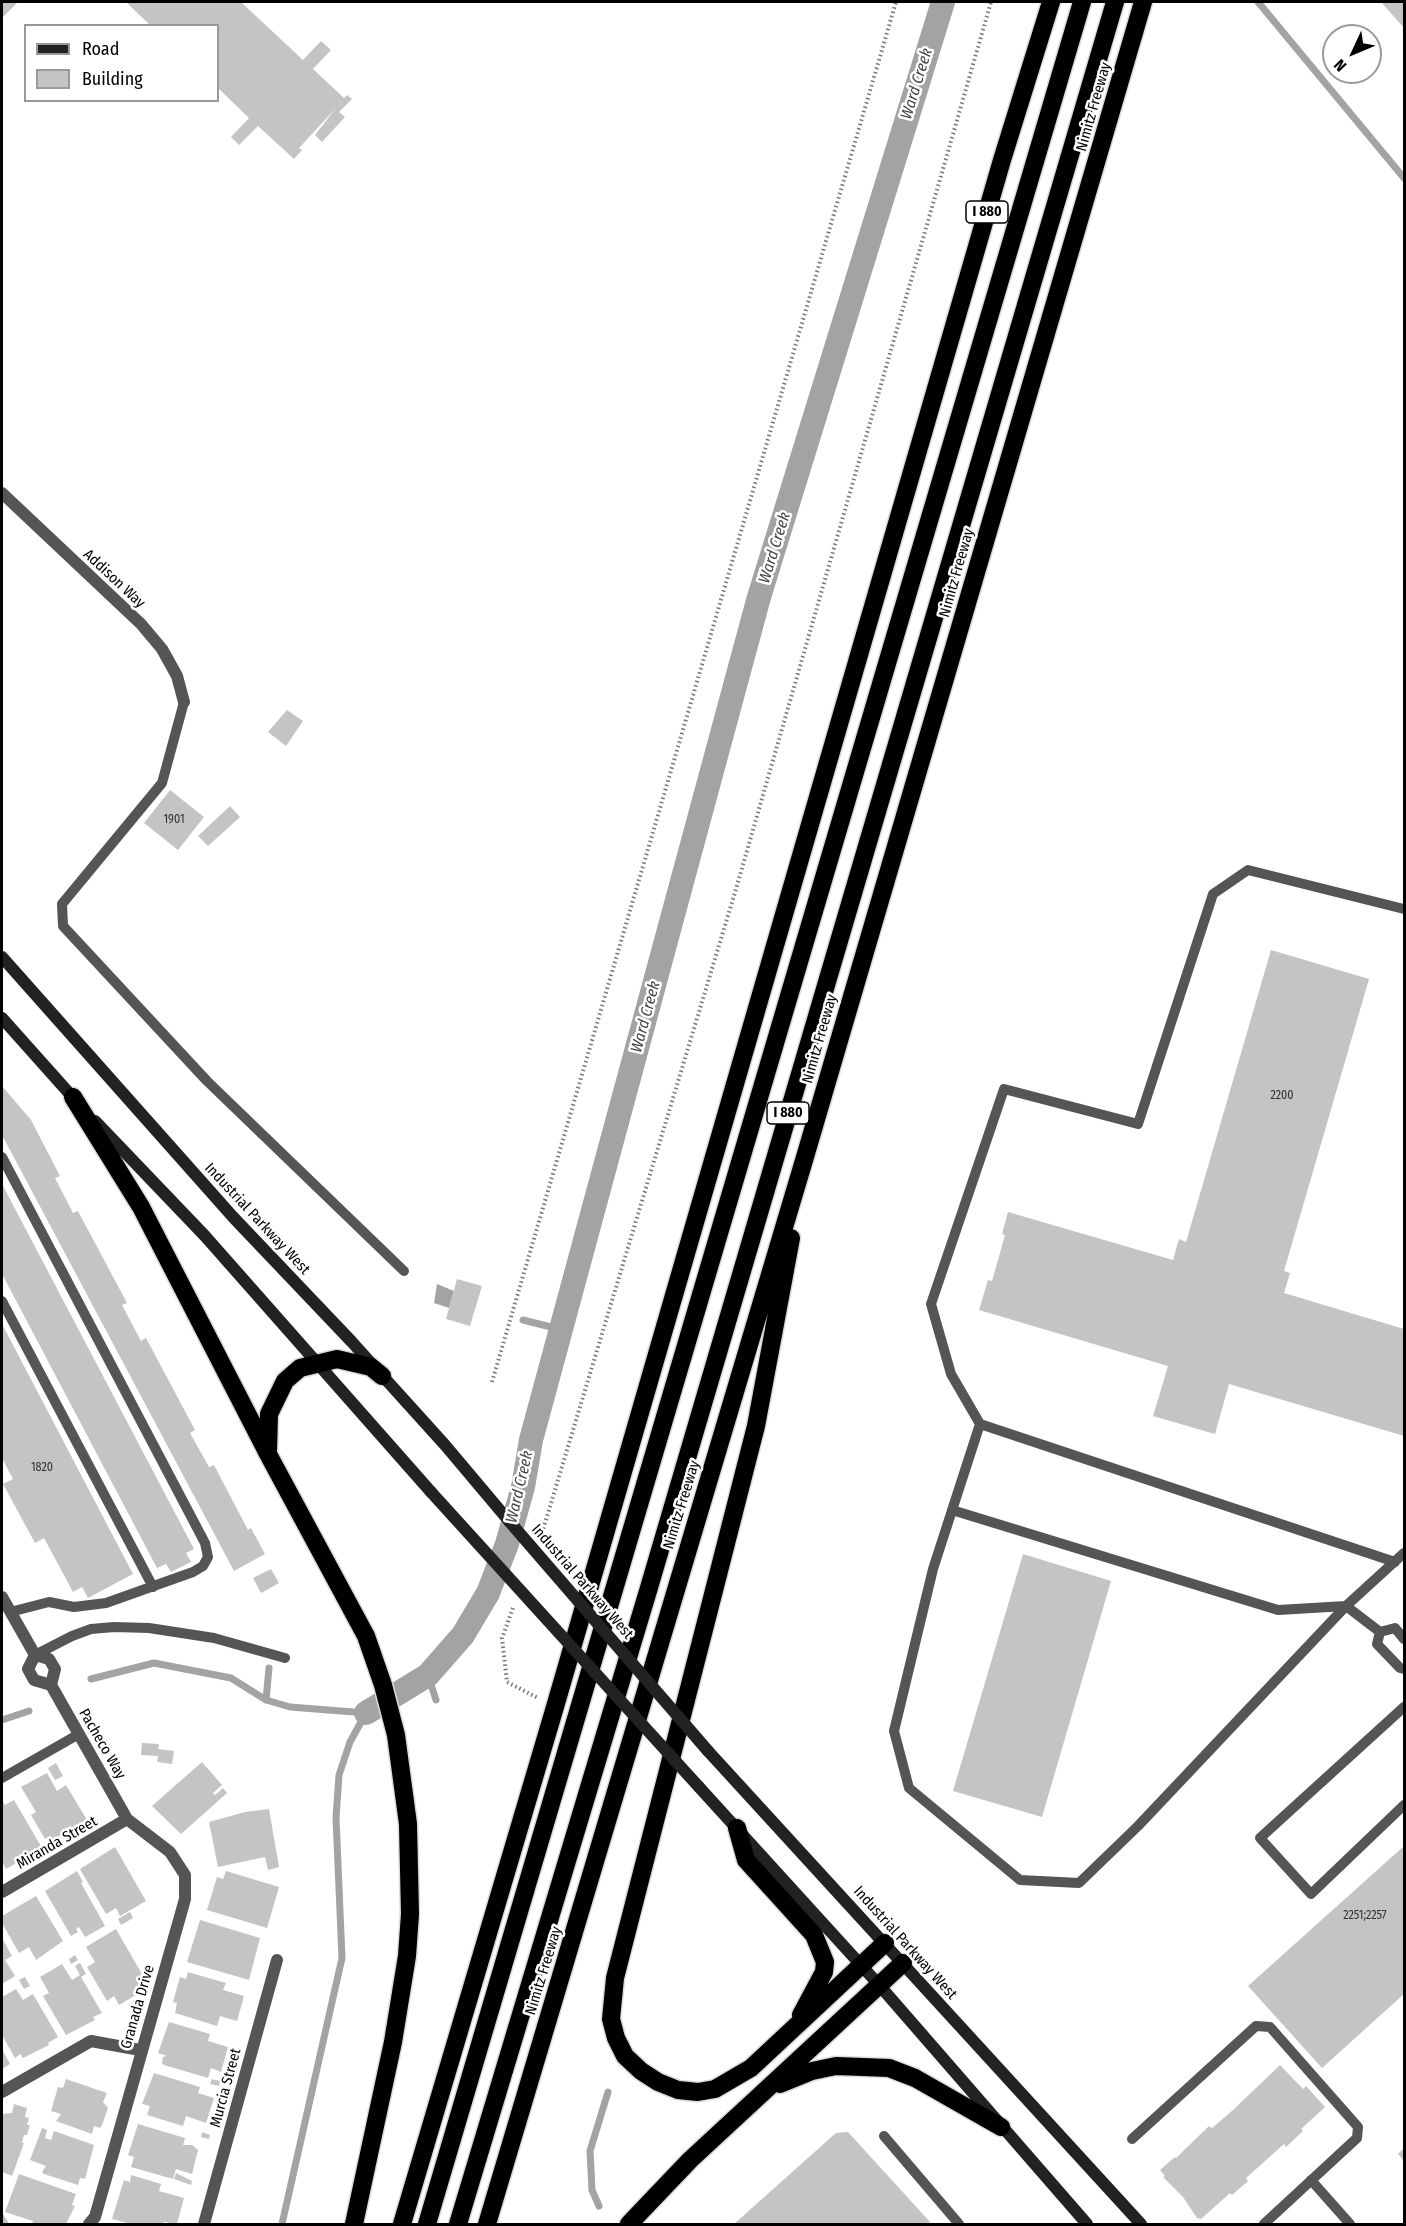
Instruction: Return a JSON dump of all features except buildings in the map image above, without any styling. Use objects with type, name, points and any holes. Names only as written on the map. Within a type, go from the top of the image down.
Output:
[{"type":"highway","name":"I 880","points":[[402,2224],[555,1707],[1002,160],[1051,2]]},
{"type":"highway","name":"I 880","points":[[427,2224],[1082,2]]},
{"type":"highway","name":"I 880","points":[[458,2224],[648,1591],[1115,2]]},
{"type":"highway","name":"Nimitz Freeway","points":[[487,2224],[805,1157],[1143,2]]},
{"type":"highway","points":[[73,1097],[141,1208],[268,1454],[366,1636],[383,1685],[396,1735],[408,1824],[410,1914],[407,1956],[393,2042],[354,2224]]},
{"type":"highway","points":[[805,1157],[756,1426],[620,1955],[611,2000],[613,2029],[625,2056],[641,2071],[658,2082],[678,2090],[698,2092],[715,2089],[751,2068],[885,1943]]},
{"type":"highway","points":[[268,1454],[269,1414],[285,1381],[300,1368],[337,1359],[355,1361],[371,1367],[382,1376]]},
{"type":"highway","points":[[737,1828],[747,1860],[814,1935],[825,1962],[824,1972],[795,2028]]},
{"type":"highway","points":[[629,2224],[690,2160],[903,1963]]},
{"type":"highway","points":[[770,2088],[813,2071],[836,2066],[889,2068],[915,2078],[1001,2127]]},
{"type":"main road","name":"Industrial Parkway West","points":[[2,957],[233,1217],[445,1445],[708,1751],[1141,2224]]},
{"type":"main road","points":[[2,1018],[73,1097],[205,1236],[432,1492],[880,1986],[1087,2224]]},
{"type":"street","name":"Addison Way","points":[[2,493],[141,624],[162,649],[177,676],[184,702]]},
{"type":"street","name":"Pacheco Way","points":[[2,1597],[35,1655],[49,1659],[55,1669],[51,1685],[127,1819]]},
{"type":"street","name":"Pacheco Way","points":[[35,1655],[28,1669],[34,1680],[51,1685]]},
{"type":"street","name":"Miranda Street","points":[[2,1892],[127,1819]]},
{"type":"street","name":"Granada Drive","points":[[90,2224],[95,2217],[140,2050],[185,1899],[185,1875],[170,1852],[127,1819]]},
{"type":"street","name":"Murcia Street","points":[[204,2224],[277,1960]]},
{"type":"street","points":[[2,2092],[91,2041],[140,2050]]},
{"type":"lane","points":[[184,702],[162,783],[62,904],[63,926],[207,1081],[404,1270]]},
{"type":"lane","points":[[1395,1562],[980,1424],[951,1374],[932,1304],[1004,1089],[1138,1124],[1214,894],[1248,870],[1404,909]]},
{"type":"lane","points":[[2,1157],[205,1543],[208,1557],[203,1566],[153,1587],[106,1603],[74,1607],[49,1602],[10,1612]]},
{"type":"lane","points":[[2,1300],[153,1587]]},
{"type":"lane","points":[[980,1424],[933,1569],[894,1731],[909,1788],[1020,1880],[1079,1883],[1138,1826],[1346,1606],[1404,1553]]},
{"type":"lane","points":[[952,1510],[1278,1610],[1346,1606],[1380,1632],[1395,1629],[1404,1639]]},
{"type":"lane","points":[[35,1655],[91,1629],[114,1627],[148,1628],[214,1638],[285,1658]]},
{"type":"lane","points":[[1380,1632],[1377,1644],[1404,1669]]},
{"type":"lane","points":[[1404,1707],[1260,1838],[1311,1894],[1404,1805]]},
{"type":"lane","points":[[2,1778],[79,1734]]},
{"type":"lane","points":[[1132,2139],[1256,2026],[1270,2028],[1358,2127],[1357,2138],[1264,2224]]},
{"type":"lane","points":[[884,2136],[959,2224]]},
{"type":"lane","points":[[1311,2180],[1350,2224]]},
{"type":"path","points":[[492,1382],[896,2]]},
{"type":"path","points":[[538,1544],[553,1502],[736,889],[991,2]]},
{"type":"path","points":[[514,1607],[501,1638],[507,1682],[555,1707]]},
{"type":"shaded area","points":[[437,1284],[454,1291],[449,1308],[434,1303]]},
{"type":"waterway","name":"Ward Creek","points":[[366,1713],[428,1675],[463,1635],[488,1593],[507,1544],[523,1487],[531,1440],[759,597],[943,2]]},
{"type":"waterway","name":"Ward Creek","points":[[1258,2],[1404,178]]},
{"type":"waterway","points":[[523,1320],[563,1330]]},
{"type":"waterway","points":[[91,1679],[154,1663],[231,1678],[266,1700],[290,1707],[366,1713],[350,1742],[339,1775],[336,1818],[342,1958],[282,2224]]},
{"type":"waterway","points":[[266,1700],[269,1668]]},
{"type":"waterway","points":[[428,1675],[436,1700]]},
{"type":"waterway","name":"Ward Creek","points":[[2,1720],[29,1711]]},
{"type":"waterway","points":[[599,2206],[592,2190],[590,2151],[608,2092]]}]
